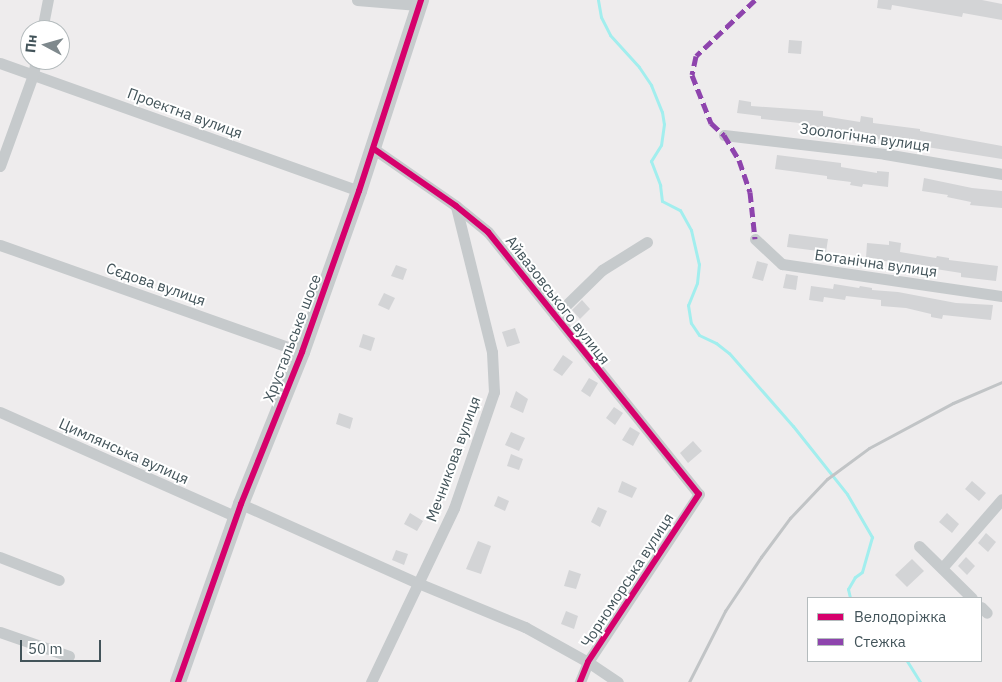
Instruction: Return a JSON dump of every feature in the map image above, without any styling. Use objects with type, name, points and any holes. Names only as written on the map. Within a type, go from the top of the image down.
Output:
[{"type":"street","points":[[44,20],[48,0]]},
{"type":"street","points":[[357,0],[419,2]]},
{"type":"street","name":"Хрустальське шосе","points":[[178,682],[239,511],[302,352],[374,149],[419,2]]},
{"type":"street","name":"Проектна вулиця","points":[[0,63],[359,191]]},
{"type":"street","points":[[0,166],[34,70]]},
{"type":"street","name":"Зоологічна вулиця","points":[[724,135],[885,154],[1002,174]]},
{"type":"street","name":"Айвазовського вулиця","points":[[374,149],[456,206],[488,232],[699,494]]},
{"type":"street","name":"Мечникова вулиця","points":[[371,682],[454,508],[494,392],[492,352],[456,206]]},
{"type":"street","name":"Ботанічна вулиця","points":[[755,239],[782,264],[1002,296]]},
{"type":"street","points":[[555,316],[602,270],[647,242]]},
{"type":"street","name":"Сєдова вулиця","points":[[0,245],[302,352]]},
{"type":"street","name":"Цимлянська вулиця","points":[[0,412],[525,627],[588,662],[618,682]]},
{"type":"street","name":"Чорноморська вулиця","points":[[580,682],[588,662],[699,494]]},
{"type":"street","points":[[942,568],[1002,498]]},
{"type":"street","points":[[919,546],[971,597]]},
{"type":"street","points":[[0,557],[59,580]]},
{"type":"street","points":[[0,632],[69,656]]},
{"type":"building","points":[[878,0],[982,0],[1002,4],[1002,20],[963,13],[962,17],[892,5],[891,10],[877,8]]},
{"type":"building","points":[[789,40],[802,41],[801,54],[788,53]]},
{"type":"building","points":[[739,100],[751,102],[751,106],[823,111],[823,116],[860,122],[861,116],[873,118],[873,123],[920,129],[920,131],[1002,146],[1002,159],[833,132],[833,129],[809,126],[809,124],[761,119],[761,116],[737,113]]},
{"type":"building","points":[[777,155],[841,163],[841,167],[877,173],[877,171],[889,172],[888,187],[863,184],[862,187],[850,185],[851,182],[827,179],[827,176],[775,169]]},
{"type":"building","points":[[924,178],[972,188],[1002,191],[1002,208],[970,205],[971,202],[947,197],[948,195],[922,191]]},
{"type":"building","points":[[789,234],[828,239],[826,252],[787,247]]},
{"type":"building","points":[[889,241],[901,243],[900,252],[998,266],[996,281],[961,277],[961,273],[866,258],[867,243],[889,245]]},
{"type":"building","points":[[757,261],[768,264],[763,281],[752,278]]},
{"type":"building","points":[[396,265],[407,269],[403,280],[391,276]]},
{"type":"building","points":[[786,274],[798,276],[796,290],[783,288]]},
{"type":"building","points":[[834,284],[859,288],[860,286],[872,288],[872,290],[898,292],[956,303],[993,305],[991,320],[943,315],[942,319],[931,317],[931,314],[906,308],[881,306],[881,300],[846,296],[845,300],[824,297],[823,302],[809,300],[811,286],[833,289]]},
{"type":"building","points":[[384,293],[395,298],[389,310],[378,305]]},
{"type":"building","points":[[582,300],[590,309],[580,319],[572,310]]},
{"type":"building","points":[[515,328],[520,343],[507,347],[502,332]]},
{"type":"building","points":[[363,334],[375,338],[371,351],[359,347]]},
{"type":"building","points":[[563,355],[573,362],[562,376],[553,370]]},
{"type":"building","points":[[589,378],[598,383],[590,397],[581,391]]},
{"type":"building","points":[[516,391],[528,399],[523,413],[510,407]]},
{"type":"building","points":[[614,407],[623,413],[615,425],[606,418]]},
{"type":"building","points":[[339,413],[353,418],[350,429],[336,424]]},
{"type":"building","points":[[630,427],[640,433],[633,446],[622,440]]},
{"type":"building","points":[[511,432],[525,438],[519,451],[505,445]]},
{"type":"building","points":[[693,441],[702,451],[688,463],[680,453]]},
{"type":"building","points":[[511,454],[523,459],[519,470],[507,466]]},
{"type":"building","points":[[622,481],[637,488],[632,498],[618,492]]},
{"type":"building","points":[[972,481],[986,493],[979,501],[965,489]]},
{"type":"building","points":[[498,496],[509,501],[505,511],[494,506]]},
{"type":"building","points":[[598,507],[607,511],[600,527],[591,522]]},
{"type":"building","points":[[410,513],[423,521],[417,531],[404,524]]},
{"type":"building","points":[[947,513],[959,524],[952,533],[939,522]]},
{"type":"building","points":[[986,533],[996,542],[988,552],[978,543]]},
{"type":"building","points":[[478,541],[491,546],[481,574],[466,569]]},
{"type":"building","points":[[396,550],[408,554],[404,565],[392,560]]},
{"type":"building","points":[[966,557],[975,566],[967,575],[958,566]]},
{"type":"building","points":[[912,559],[924,571],[907,587],[895,575]]},
{"type":"building","points":[[569,570],[581,574],[576,589],[564,586]]},
{"type":"building","points":[[566,611],[578,616],[574,629],[561,624]]},
{"type":"waterway","points":[[598,0],[601,17],[610,35],[639,67],[651,85],[662,112],[664,124],[661,145],[651,161],[660,185],[662,201],[680,210],[691,230],[699,264],[697,283],[688,305],[691,323],[699,335],[716,343],[729,353],[793,426],[847,494],[872,537],[862,572],[855,577],[848,589],[850,597]]},
{"type":"waterway","points":[[908,662],[920,682]]},
{"type":"railway","points":[[689,682],[725,611],[761,557],[790,518],[827,479],[869,448],[953,403],[1002,382]]},
{"type":"marked path","points":[[755,0],[696,56],[692,75],[711,123],[724,135],[739,160],[750,192],[755,239]]},
{"type":"cycle path","points":[[178,682],[241,504],[302,352],[359,191],[421,0]]},
{"type":"cycle path","points":[[374,149],[456,206],[488,232],[699,494],[588,662],[580,682]]}]
